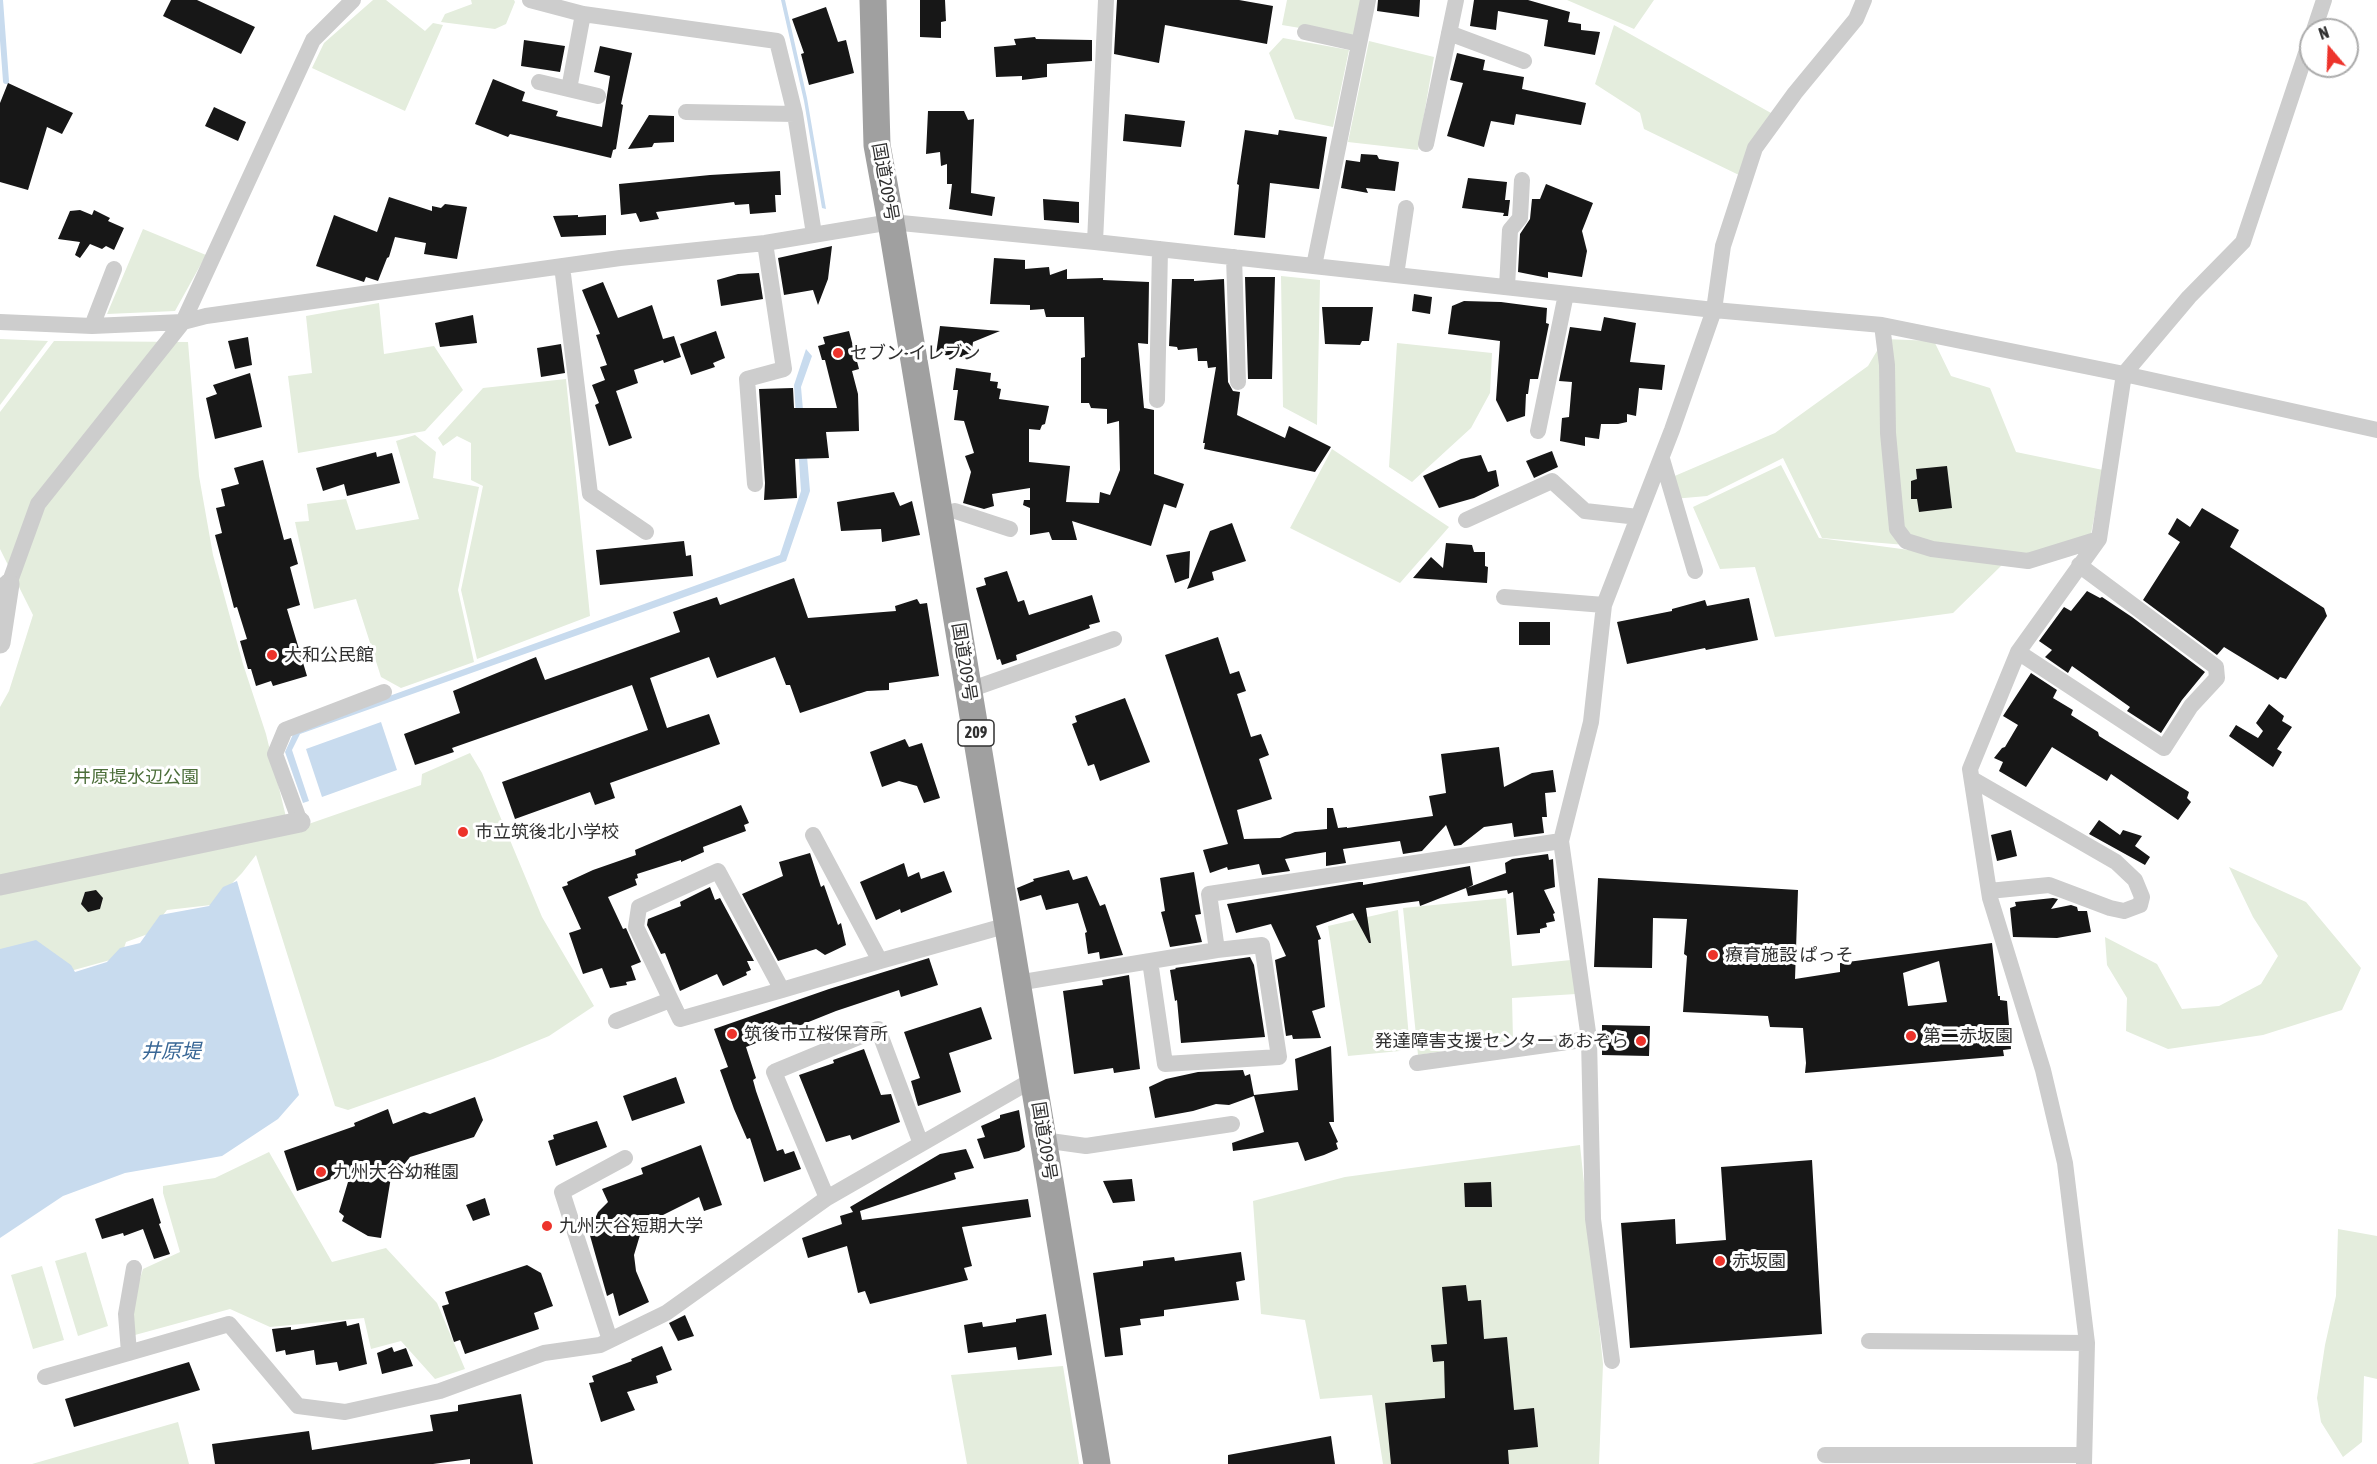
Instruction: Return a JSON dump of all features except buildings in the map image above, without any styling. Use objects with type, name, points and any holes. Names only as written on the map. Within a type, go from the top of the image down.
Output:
[{"type":"highway","name":"国道209号","points":[[873,0],[877,145],[1097,1464]]},
{"type":"street","points":[[0,643],[4,585],[38,504],[183,322],[313,40],[353,0]]},
{"type":"street","points":[[530,0],[583,14],[777,41],[795,114],[814,234]]},
{"type":"street","points":[[608,17],[609,0]]},
{"type":"street","points":[[1095,242],[1106,0]]},
{"type":"street","points":[[1314,266],[1368,0]]},
{"type":"street","points":[[1425,144],[1456,0]]},
{"type":"street","points":[[1612,1361],[1593,1219],[1589,1039],[1561,841],[1591,722],[1604,605],[1662,459],[1714,310],[1723,246],[1755,148],[1795,93],[1856,19],[1864,0]]},
{"type":"street","points":[[2318,18],[2324,0]]},
{"type":"street","points":[[569,89],[583,14]]},
{"type":"street","points":[[1305,32],[1359,44]]},
{"type":"street","points":[[1449,33],[1524,61]]},
{"type":"street","points":[[1825,1455],[2084,1460],[2087,1343],[2065,1163],[2043,1070],[1989,891],[1970,769],[2018,652],[2099,539],[2124,374],[2189,297],[2243,242],[2299,74]]},
{"type":"street","points":[[539,82],[598,96]]},
{"type":"street","points":[[686,112],[795,114]]},
{"type":"street","points":[[1507,287],[1510,230],[1520,218],[1522,180]]},
{"type":"street","points":[[1396,275],[1406,208]]},
{"type":"street","points":[[0,322],[92,326],[183,322],[206,316],[562,266],[765,243],[891,222],[1095,242],[1714,310],[1882,325],[2124,374],[2377,430]]},
{"type":"street","points":[[755,484],[747,379],[784,369],[765,243]]},
{"type":"street","points":[[1157,400],[1160,249]]},
{"type":"street","points":[[1234,257],[1238,382]]},
{"type":"street","points":[[562,266],[590,494],[646,532]]},
{"type":"street","points":[[92,326],[114,268]]},
{"type":"street","points":[[1538,431],[1566,294]]},
{"type":"street","points":[[1882,325],[1887,365],[1888,433],[1897,529],[1906,541],[1932,549],[2028,561],[2099,539]]},
{"type":"street","points":[[1662,459],[1695,571]]},
{"type":"street","points":[[1466,520],[1552,481],[1585,511],[1638,518]]},
{"type":"street","points":[[955,511],[1010,529]]},
{"type":"street","points":[[2018,652],[2164,748],[2191,706],[2217,678],[2216,667],[2079,565]]},
{"type":"street","points":[[1504,597],[1604,605]]},
{"type":"street","points":[[969,690],[1114,639]]},
{"type":"street","points":[[0,885],[300,822],[276,754],[285,730],[384,692]]},
{"type":"street","points":[[1972,779],[2116,862],[2136,880],[2142,897],[2140,906],[2124,911],[2049,885],[1989,891]]},
{"type":"street","points":[[813,835],[880,961]]},
{"type":"street","points":[[1217,950],[1209,894],[1561,841]]},
{"type":"street","points":[[782,990],[718,871],[639,907],[636,927],[680,1019],[782,990],[880,961],[1008,925]]},
{"type":"street","points":[[1017,982],[1217,950],[1262,945],[1279,1057],[1165,1064],[1150,961]]},
{"type":"street","points":[[616,1021],[670,1000]]},
{"type":"street","points":[[827,1198],[774,1072],[878,1029],[921,1144]]},
{"type":"street","points":[[1417,1063],[1589,1039]]},
{"type":"street","points":[[45,1377],[229,1324],[298,1406],[345,1412],[440,1391],[544,1353],[600,1345],[666,1313],[827,1198],[1034,1079]]},
{"type":"street","points":[[1043,1140],[1086,1146],[1232,1124]]},
{"type":"street","points":[[610,1340],[562,1192],[625,1158]]},
{"type":"street","points":[[129,1353],[126,1314],[134,1268]]},
{"type":"street","points":[[1869,1341],[2087,1343]]},
{"type":"green space","points":[[373,0],[386,0],[425,31],[433,23],[443,25],[405,111],[312,68],[324,43]]},
{"type":"green space","points":[[471,0],[514,0],[515,2],[506,24],[495,29],[441,22],[445,14],[472,4]]},
{"type":"green space","points":[[1287,0],[1361,0],[1354,37],[1282,25]]},
{"type":"green space","points":[[1567,0],[1654,0],[1634,29]]},
{"type":"green space","points":[[1614,25],[1771,113],[1741,176],[1644,129],[1640,113],[1595,84]]},
{"type":"green space","points":[[1283,38],[1349,50],[1333,127],[1295,119],[1269,53]]},
{"type":"green space","points":[[1369,41],[1434,57],[1418,150],[1348,142]]},
{"type":"green space","points":[[143,229],[206,255],[175,311],[107,314]]},
{"type":"green space","points":[[1281,276],[1320,280],[1317,425],[1283,407]]},
{"type":"green space","points":[[379,303],[384,354],[434,346],[463,390],[425,431],[298,453],[288,376],[312,373],[306,316]]},
{"type":"green space","points":[[0,339],[48,341],[0,405]]},
{"type":"green space","points":[[1884,339],[1934,341],[1951,376],[1990,388],[2016,452],[2103,470],[2091,534],[2036,556],[1822,538],[1783,458],[1707,496],[1673,499],[1663,481],[1775,433],[1868,366]]},
{"type":"green space","name":"井原堤水辺公園","points":[[54,341],[188,342],[199,476],[213,555],[243,664],[266,734],[286,817],[271,837],[421,785],[422,774],[470,753],[482,773],[542,917],[594,1006],[549,1036],[493,1059],[348,1110],[335,1106],[256,855],[211,905],[167,910],[148,934],[126,942],[121,957],[74,970],[53,1000],[0,1011],[0,707],[9,691],[33,615],[0,549],[0,412]]},
{"type":"green space","points":[[1397,343],[1492,353],[1490,393],[1471,428],[1412,482],[1389,467]]},
{"type":"green space","points":[[566,379],[590,616],[477,659],[461,590],[483,486],[471,480],[471,443],[457,436],[443,446],[438,438],[483,388]]},
{"type":"green space","points":[[415,435],[436,452],[433,478],[479,487],[458,590],[474,662],[401,688],[381,677],[356,599],[314,609],[295,522],[309,521],[307,504],[346,499],[356,530],[419,519],[396,441]]},
{"type":"green space","points":[[1332,449],[1449,527],[1400,583],[1290,528]]},
{"type":"green space","points":[[1781,465],[1819,538],[2002,565],[1953,613],[1775,637],[1755,567],[1720,569],[1693,507]]},
{"type":"green space","points":[[2229,867],[2306,902],[2361,968],[2342,1010],[2263,1035],[2168,1049],[2126,1031],[2127,998],[2107,965],[2105,937],[2157,964],[2182,1009],[2219,1006],[2261,984],[2278,956],[2253,917]]},
{"type":"green space","points":[[1506,898],[1512,966],[1571,960],[1576,994],[1512,998],[1513,1040],[1418,1055],[1403,908]]},
{"type":"green space","points":[[1398,910],[1410,1050],[1348,1056],[1328,926]]},
{"type":"green space","points":[[1580,1145],[1603,1364],[1599,1464],[1383,1464],[1372,1395],[1320,1399],[1305,1320],[1261,1314],[1253,1201],[1345,1177]]},
{"type":"green space","points":[[269,1152],[332,1262],[386,1248],[437,1303],[465,1369],[435,1379],[401,1341],[371,1349],[364,1318],[270,1327],[230,1309],[135,1335],[129,1314],[143,1269],[180,1252],[163,1186],[215,1178]]},
{"type":"green space","points":[[2338,1229],[2377,1236],[2377,1379],[2364,1376],[2362,1442],[2343,1457],[2321,1422],[2317,1398],[2325,1345],[2336,1296]]},
{"type":"green space","points":[[86,1252],[108,1326],[78,1336],[55,1261]]},
{"type":"green space","points":[[42,1266],[64,1340],[33,1349],[11,1275]]},
{"type":"green space","points":[[1063,1366],[1079,1464],[967,1464],[951,1375]]},
{"type":"green space","points":[[178,1422],[189,1464],[32,1464]]},
{"type":"water","points":[[781,0],[785,0],[807,98],[826,209],[822,208],[804,101]]},
{"type":"water","points":[[806,349],[812,356],[801,387],[810,491],[786,561],[300,734],[292,750],[309,801],[303,803],[285,752],[295,730],[780,555],[801,491],[794,385]]},
{"type":"water","points":[[381,722],[397,770],[322,797],[306,749]]},
{"type":"water","name":"井原堤","points":[[237,881],[299,1095],[278,1119],[222,1156],[125,1173],[63,1196],[0,1238],[0,949],[36,940],[71,965],[75,972],[107,962],[120,948],[140,943],[160,915],[209,906],[223,887]]},
{"type":"waterway","points":[[0,0],[6,81]]},
{"type":"place","name":"セブン-イレブン","points":[[838,353]]},
{"type":"place","name":"大和公民館","points":[[272,655]]},
{"type":"place","name":"市立筑後北小学校","points":[[463,832]]},
{"type":"place","name":"療育施設 ぱっそ","points":[[1713,955]]},
{"type":"place","name":"筑後市立桜保育所","points":[[732,1034]]},
{"type":"place","name":"第二赤坂園","points":[[1911,1036]]},
{"type":"place","name":"発達障害支援センター あおぞら","points":[[1641,1041]]},
{"type":"place","name":"九州大谷幼稚園","points":[[321,1172]]},
{"type":"place","name":"九州大谷短期大学","points":[[547,1226]]},
{"type":"place","name":"赤坂園","points":[[1720,1261]]}]
